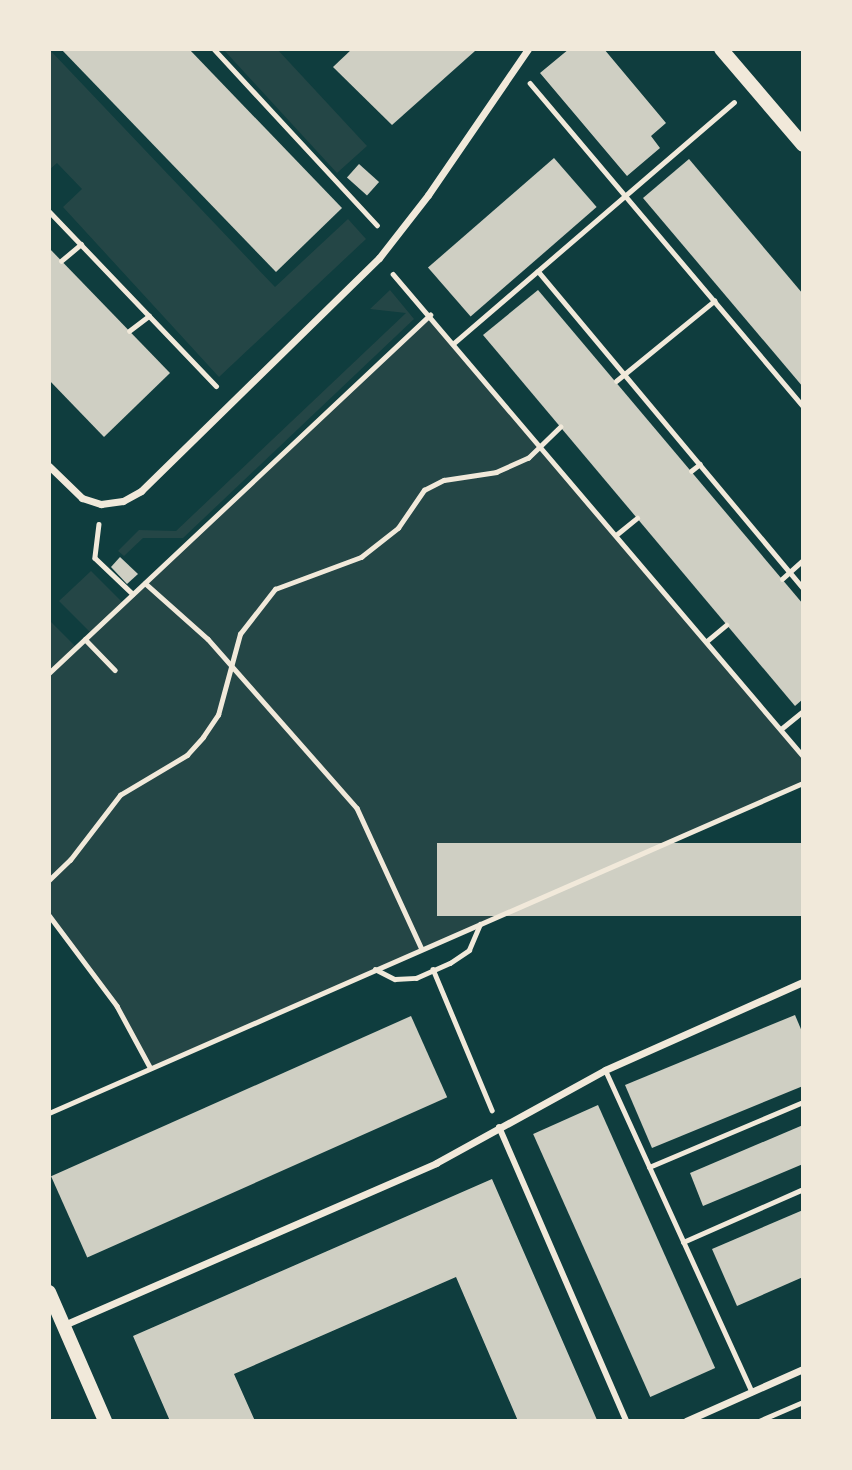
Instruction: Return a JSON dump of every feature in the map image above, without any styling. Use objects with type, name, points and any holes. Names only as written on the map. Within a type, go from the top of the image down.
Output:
[{"type":"main road","points":[[722,49],[803,145]]},
{"type":"main road","points":[[49,1292],[105,1421]]},
{"type":"street","points":[[49,466],[82,498],[102,504],[123,501],[141,491],[379,258],[528,49]]},
{"type":"street","points":[[64,1325],[436,1163],[605,1070],[803,982]]},
{"type":"street","points":[[499,1127],[626,1421]]},
{"type":"street","points":[[686,1421],[803,1369]]},
{"type":"lane","points":[[605,1070],[752,1392]]},
{"type":"lane","points":[[649,1167],[803,1101]]},
{"type":"lane","points":[[683,1242],[803,1189]]},
{"type":"path","points":[[214,49],[392,241]]},
{"type":"path","points":[[516,66],[803,406]]},
{"type":"path","points":[[454,344],[753,85]]},
{"type":"path","points":[[49,211],[231,402]]},
{"type":"path","points":[[61,261],[80,244]]},
{"type":"path","points":[[379,258],[803,755]]},
{"type":"path","points":[[538,271],[803,588]]},
{"type":"path","points":[[616,382],[714,301]]},
{"type":"path","points":[[49,673],[430,315]]},
{"type":"path","points":[[129,331],[149,316]]},
{"type":"path","points":[[49,880],[70,860],[120,795],[187,755],[203,737],[218,715],[240,634],[275,589],[361,557],[384,542],[424,490],[444,480],[496,472],[528,458],[539,444],[560,427]]},
{"type":"path","points":[[691,471],[700,464]]},
{"type":"path","points":[[102,504],[95,558],[133,594]]},
{"type":"path","points":[[616,535],[637,518]]},
{"type":"path","points":[[782,579],[803,560]]},
{"type":"path","points":[[145,583],[230,665],[358,808],[422,949]]},
{"type":"path","points":[[707,641],[726,625]]},
{"type":"path","points":[[85,639],[116,670]]},
{"type":"path","points":[[781,729],[803,710]]},
{"type":"path","points":[[49,1113],[803,783]]},
{"type":"path","points":[[49,915],[117,1006],[150,1067]]},
{"type":"path","points":[[375,970],[395,979],[416,978],[469,950],[481,923]]},
{"type":"path","points":[[433,969],[499,1127]]},
{"type":"path","points":[[759,1421],[803,1402]]},
{"type":"shaded area","points":[[49,49],[275,287],[348,219],[366,239],[219,377],[63,207],[82,189],[57,163],[49,170]]},
{"type":"shaded area","points":[[223,49],[277,49],[367,146],[337,173]]},
{"type":"shaded area","points":[[390,290],[414,319],[183,538],[143,538],[124,556],[118,551],[139,530],[176,531],[406,313],[370,309]]},
{"type":"shaded area","points":[[430,315],[803,756],[803,783],[150,1067],[117,1006],[49,914],[49,620],[76,647],[91,633],[59,601],[91,571],[123,603]]},
{"type":"building","points":[[61,49],[189,49],[342,208],[276,272]]},
{"type":"building","points":[[352,49],[475,51],[392,125],[333,67]]},
{"type":"building","points":[[569,49],[604,49],[666,123],[651,136],[660,148],[627,176],[540,73]]},
{"type":"building","points":[[554,158],[597,207],[471,317],[428,268]]},
{"type":"building","points":[[689,159],[803,294],[803,387],[643,198]]},
{"type":"building","points":[[359,164],[379,182],[367,195],[347,177]]},
{"type":"building","points":[[49,248],[170,373],[104,437],[49,380]]},
{"type":"building","points":[[538,290],[803,604],[803,699],[795,706],[483,335]]},
{"type":"building","points":[[120,557],[138,574],[127,584],[111,567]]},
{"type":"building","points":[[437,843],[803,843],[803,916],[437,916]]},
{"type":"building","points":[[795,1015],[803,1034],[803,1086],[652,1148],[625,1085]]},
{"type":"building","points":[[411,1016],[447,1097],[87,1258],[51,1176]]},
{"type":"building","points":[[598,1105],[715,1368],[650,1397],[533,1134]]},
{"type":"building","points":[[803,1125],[803,1164],[703,1206],[690,1173]]},
{"type":"building","points":[[492,1179],[597,1420],[518,1421],[456,1277],[234,1374],[255,1421],[170,1421],[133,1336]]},
{"type":"building","points":[[803,1210],[803,1277],[737,1306],[712,1249]]}]
